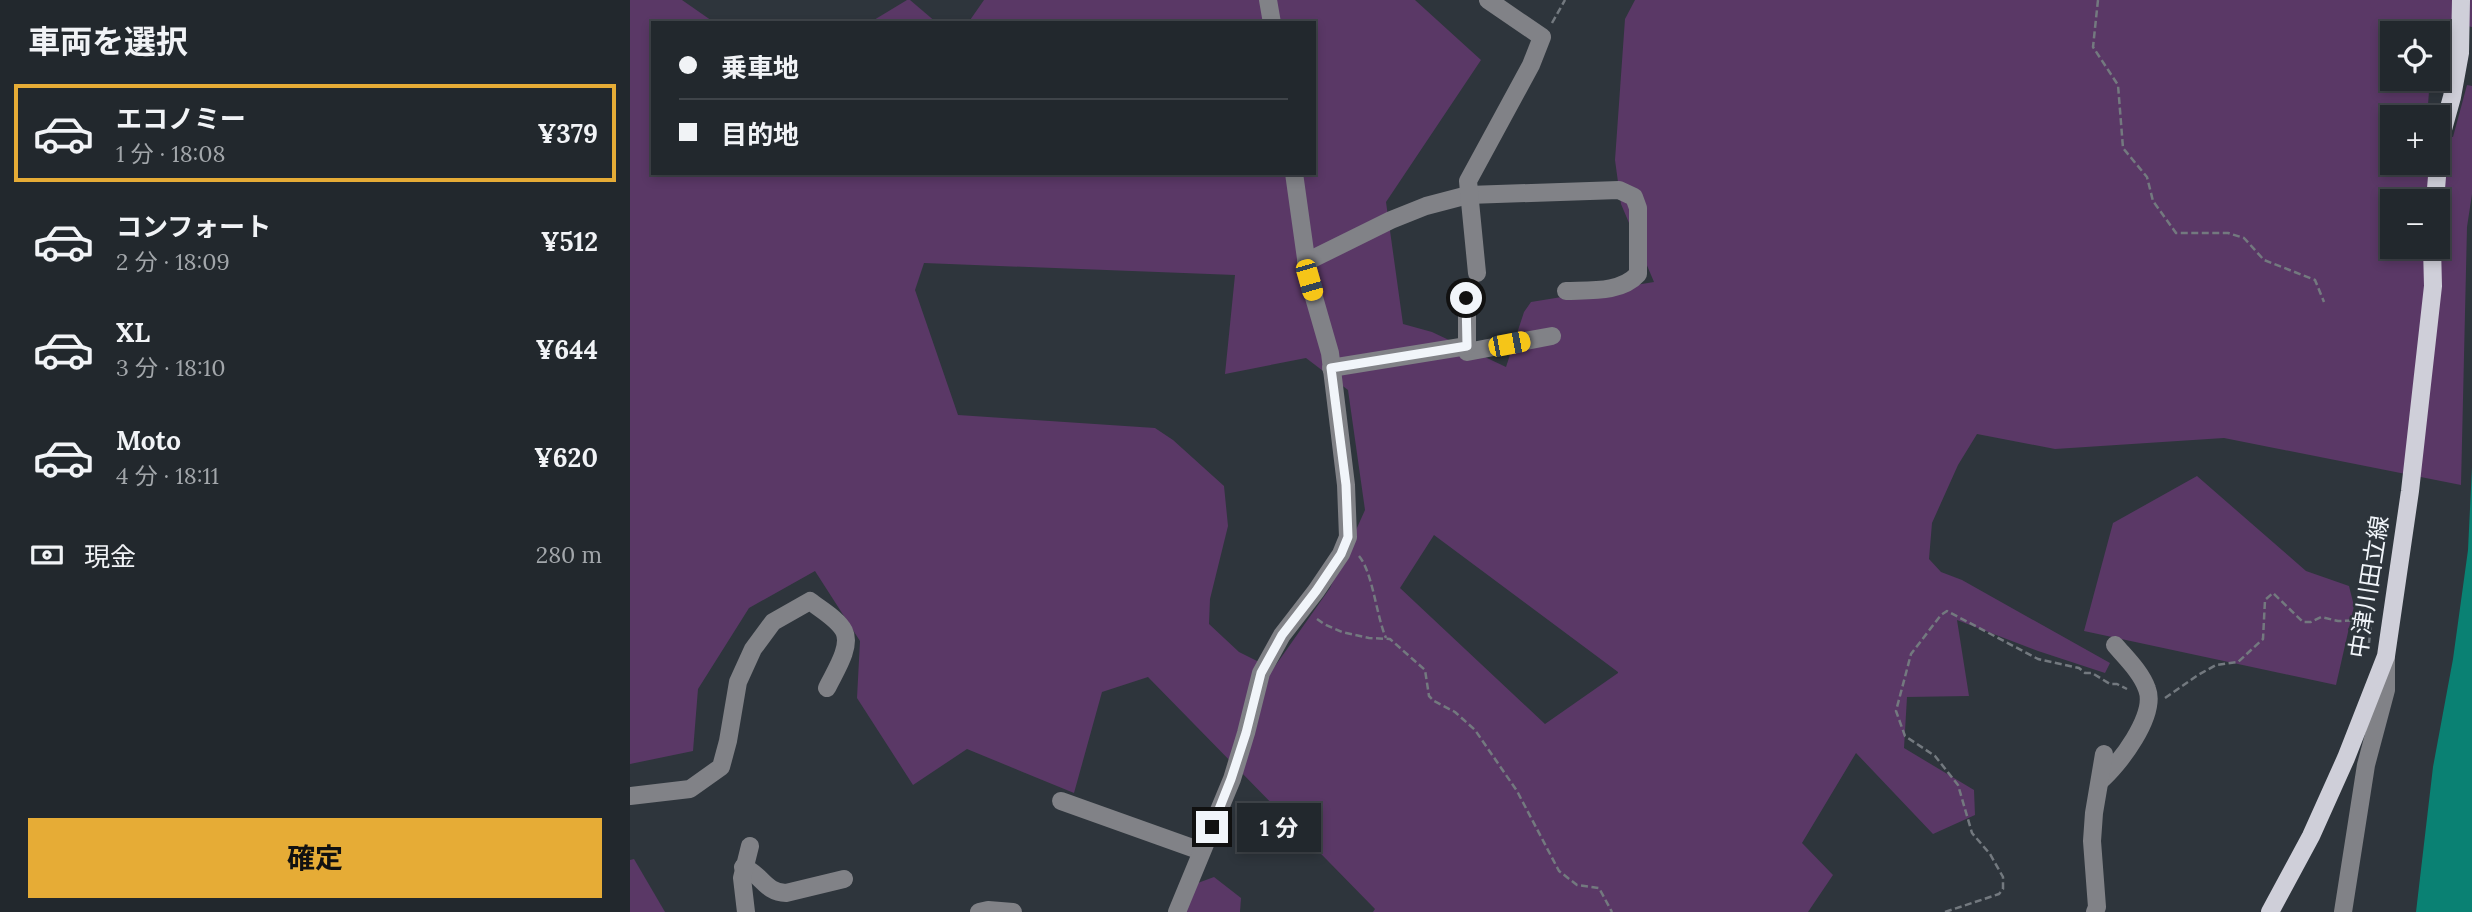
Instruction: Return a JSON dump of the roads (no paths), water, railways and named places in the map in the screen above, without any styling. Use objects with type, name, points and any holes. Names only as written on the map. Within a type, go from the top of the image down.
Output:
[{"type":"main road","points":[[2436,189],[2440,140],[2460,53],[2461,0]]},
{"type":"main road","name":"中津川田立線","points":[[2270,912],[2311,836],[2346,758],[2386,656],[2410,491],[2432,286],[2432,259]]},
{"type":"street","points":[[1268,0],[1272,21]]},
{"type":"street","points":[[1477,273],[1468,181],[1531,65],[1542,37],[1488,0]]},
{"type":"street","points":[[1177,912],[1231,779],[1261,673],[1282,635],[1343,549],[1348,537],[1346,485],[1330,354],[1309,280],[1294,175]]},
{"type":"street","points":[[1306,262],[1391,220],[1426,206],[1468,195],[1619,190],[1634,197],[1638,208],[1638,274],[1633,280],[1620,286],[1600,290],[1566,291]]},
{"type":"street","points":[[1466,298],[1467,352],[1552,336]]},
{"type":"street","points":[[1331,368],[1467,346]]},
{"type":"street","points":[[630,796],[690,789],[720,767],[728,741],[738,682],[753,649],[773,622],[810,601],[844,630],[846,639],[842,657],[827,688]]},
{"type":"street","points":[[2100,781],[2115,768],[2132,742],[2147,708],[2148,692],[2141,677],[2115,645]]},
{"type":"street","points":[[2343,912],[2366,765],[2386,690],[2386,656]]},
{"type":"street","points":[[2095,912],[2097,907],[2092,841],[2104,754]]},
{"type":"street","points":[[2346,758],[2366,765]]},
{"type":"street","points":[[1061,800],[1201,851]]},
{"type":"street","points":[[746,912],[742,878],[750,846]]},
{"type":"street","points":[[743,867],[752,870],[769,889],[777,893],[844,880]]},
{"type":"street","points":[[978,912],[1013,912]]}]
